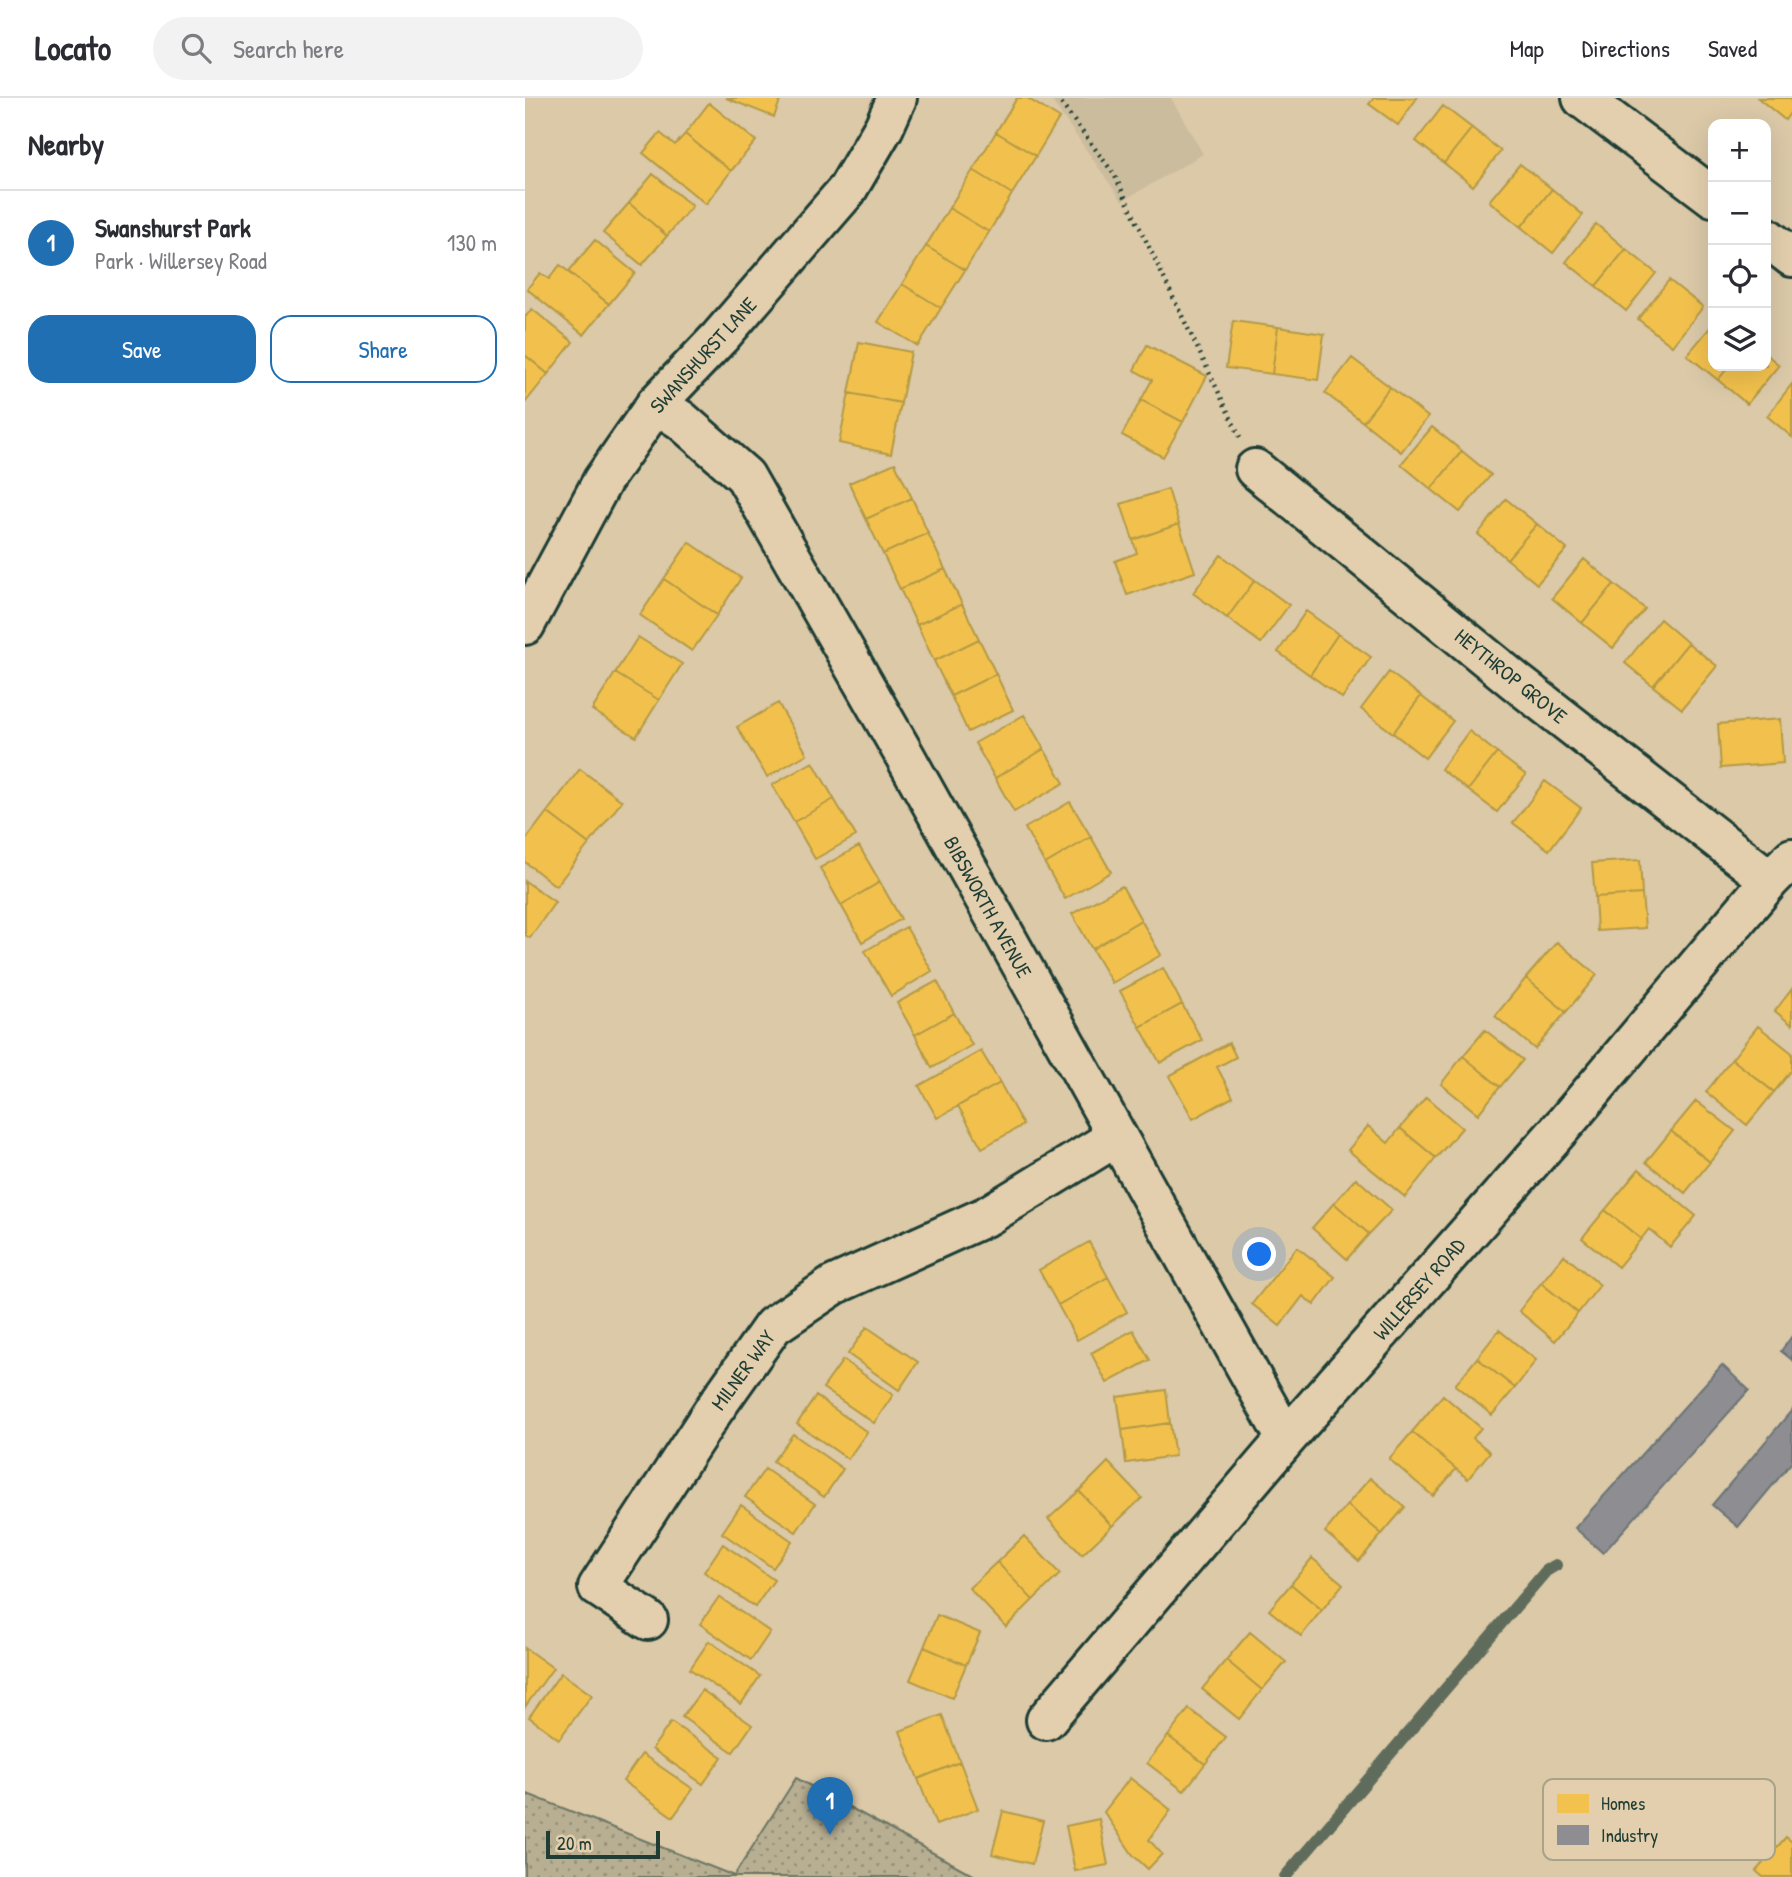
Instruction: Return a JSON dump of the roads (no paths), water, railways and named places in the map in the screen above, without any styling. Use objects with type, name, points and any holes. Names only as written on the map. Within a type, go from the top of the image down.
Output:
[{"type":"street","name":"SWANSHURST LANE","points":[[525,625],[603,480],[656,404],[720,337],[847,190],[884,127],[897,98]]},
{"type":"street","points":[[1582,98],[1708,193]]},
{"type":"street","points":[[1771,241],[1792,257]]},
{"type":"street","name":"BIBSWORTH AVENUE","points":[[656,404],[681,420],[745,476],[1286,1439]]},
{"type":"street","name":"HEYTHROP GROVE","points":[[1255,469],[1515,681],[1781,869]]},
{"type":"street","name":"WILLERSEY ROAD","points":[[1046,1720],[1286,1439],[1567,1121],[1781,869]]},
{"type":"street","name":"MILNER WAY","points":[[648,1620],[599,1587],[713,1411],[773,1326],[834,1285],[988,1216],[1116,1137]]},
{"type":"waterway","points":[[1285,1877],[1546,1571],[1556,1565]]},
{"type":"place","name":"Swanshurst Park","points":[[830,1835]]}]
